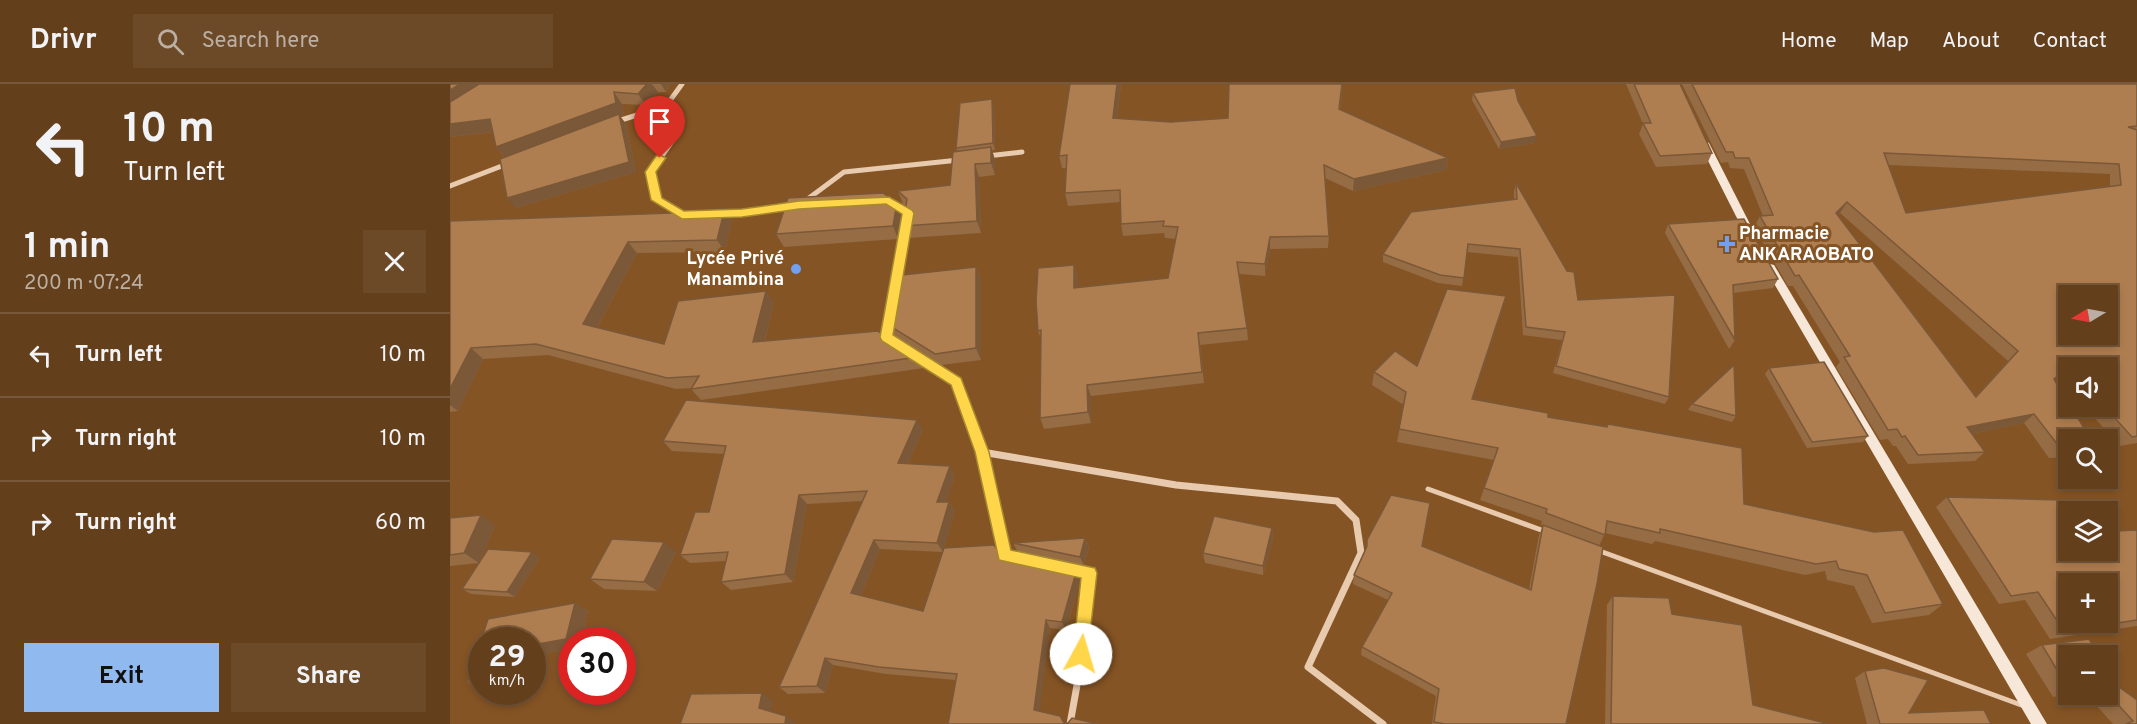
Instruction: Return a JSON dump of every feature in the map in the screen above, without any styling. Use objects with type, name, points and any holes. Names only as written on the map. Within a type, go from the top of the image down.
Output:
[{"type":"street","points":[[606,126],[666,106],[682,84]]},
{"type":"street","points":[[666,106],[678,131],[651,172],[657,200],[682,215],[692,215]]},
{"type":"street","points":[[1698,130],[1731,200],[1754,239]]},
{"type":"street","points":[[978,157],[1022,152]]},
{"type":"street","points":[[799,205],[844,172],[967,159]]},
{"type":"street","points":[[450,186],[517,160]]},
{"type":"street","points":[[889,200],[908,213],[894,292]]},
{"type":"street","points":[[712,214],[810,205]]},
{"type":"street","points":[[1765,259],[2039,724]]},
{"type":"street","points":[[906,350],[956,382],[982,452],[1005,555],[1015,557]]},
{"type":"street","points":[[982,452],[1176,485],[1337,501],[1356,520],[1361,553],[1308,667],[1383,724]]},
{"type":"street","points":[[1068,568],[1089,573],[1079,674],[1070,724]]},
{"type":"lane","points":[[1428,489],[1551,534]]},
{"type":"lane","points":[[1585,546],[2032,709]]},
{"type":"building","points":[[450,84],[460,84],[450,90]]},
{"type":"building","points":[[479,84],[647,84],[638,94],[614,92],[616,103],[496,147],[490,119],[450,124],[450,102]]},
{"type":"building","points":[[1070,84],[1117,84],[1113,118],[1171,122],[1228,118],[1229,84],[1342,84],[1339,109],[1448,158],[1354,179],[1324,165],[1329,236],[1270,237],[1265,264],[1237,262],[1247,328],[1198,333],[1202,372],[1087,385],[1088,412],[1040,418],[1041,330],[1038,331],[1036,301],[1038,268],[1074,265],[1074,288],[1168,278],[1178,227],[1163,226],[1164,221],[1121,224],[1120,190],[1065,193],[1067,155],[1059,156]]},
{"type":"building","points":[[1634,84],[1680,84],[1712,153],[1660,156],[1643,123],[1651,123]]},
{"type":"building","points":[[1692,84],[2137,84],[2137,126],[2128,127],[2137,130],[2137,436],[2132,437],[2114,417],[2118,417],[2118,357],[2058,357],[2058,376],[2054,379],[2058,386],[2058,417],[2077,417],[2085,429],[2058,429],[2058,445],[2034,414],[1967,427],[1985,452],[1918,455],[1905,436],[1902,437],[1897,429],[1888,430],[1844,357],[1850,356],[1799,275],[1795,276],[1760,216],[1773,215],[1749,158],[1735,158],[1733,152],[1726,152]],"holes":[[[1884,153],[2119,164],[2121,185],[1906,213]],[[1847,202],[2018,351],[1976,397],[1836,213]]]},
{"type":"building","points":[[1515,88],[1518,101],[1537,136],[1501,142],[1473,93]]},
{"type":"building","points":[[992,99],[993,143],[956,148],[960,103]]},
{"type":"building","points":[[619,114],[629,162],[507,198],[500,159]]},
{"type":"building","points":[[991,147],[991,163],[975,164],[977,221],[903,226],[907,199],[898,191],[950,185],[953,152]]},
{"type":"building","points":[[1516,183],[1567,271],[1574,272],[1578,300],[1675,295],[1669,397],[1556,366],[1565,332],[1526,327],[1520,249],[1468,244],[1464,278],[1440,275],[1383,254],[1411,212],[1517,199]]},
{"type":"building","points":[[883,193],[897,203],[893,226],[776,234],[788,198]]},
{"type":"building","points":[[725,208],[717,240],[628,242],[583,324],[664,344],[678,301],[766,291],[753,342],[878,331],[918,357],[691,389],[699,376],[667,378],[536,344],[471,348],[450,389],[450,221],[698,212]]},
{"type":"building","points":[[1744,219],[1778,279],[1733,285],[1735,340],[1668,224]]},
{"type":"building","points":[[976,267],[976,348],[935,354],[885,323],[893,276]]},
{"type":"building","points":[[1447,289],[1506,296],[1472,399],[1548,413],[1548,417],[1607,427],[1608,424],[1742,448],[1744,504],[1874,532],[1903,530],[1943,604],[1885,613],[1867,575],[1839,569],[1836,561],[1816,564],[1660,529],[1660,533],[1607,521],[1605,535],[1546,513],[1547,509],[1484,488],[1498,448],[1399,429],[1406,392],[1374,372],[1395,351],[1417,366]]},
{"type":"building","points":[[1824,362],[1868,436],[1812,442],[1769,368]]},
{"type":"building","points":[[1734,365],[1736,416],[1692,404]]},
{"type":"building","points":[[686,400],[917,420],[898,463],[950,466],[937,502],[949,502],[937,543],[874,540],[851,593],[923,611],[944,548],[994,545],[999,552],[1077,569],[1062,622],[1046,620],[1034,710],[1060,716],[1064,723],[1068,723],[1072,718],[1098,724],[948,724],[957,674],[879,667],[825,658],[817,686],[779,687],[867,491],[799,495],[785,574],[721,582],[728,552],[680,555],[695,512],[709,512],[726,446],[663,441]]},
{"type":"building","points":[[1391,495],[1430,503],[1422,546],[1531,590],[1543,525],[1603,547],[1566,724],[1445,724],[1434,722],[1439,689],[1362,647],[1392,593],[1354,575],[1367,546],[1367,540]]},
{"type":"building","points":[[1947,497],[2099,501],[2058,501],[2058,561],[2118,561],[2118,531],[2137,530],[2137,620],[2118,623],[2118,573],[2058,573],[2058,622],[2038,592],[2011,596]]},
{"type":"building","points":[[481,515],[464,553],[450,555],[450,518]]},
{"type":"building","points":[[1214,516],[1272,528],[1263,566],[1203,553]]},
{"type":"building","points":[[1085,538],[1080,557],[1013,543]]},
{"type":"building","points":[[612,539],[664,542],[644,582],[590,579]]},
{"type":"building","points":[[488,549],[532,552],[507,592],[462,589]]},
{"type":"building","points":[[1613,596],[1669,598],[1672,614],[1742,625],[1753,705],[1829,724],[1611,724]]},
{"type":"building","points":[[575,603],[569,627],[558,627],[558,640],[546,643],[546,627],[485,627],[488,619]]},
{"type":"building","points":[[2089,639],[2093,645],[2058,645],[2058,671],[2042,645]]},
{"type":"building","points":[[1884,668],[1928,680],[1909,713],[1984,710],[1991,724],[1880,724],[1865,671]]},
{"type":"building","points":[[2118,688],[2137,700],[2137,724],[2126,724],[2133,721],[2118,705]]},
{"type":"building","points":[[762,693],[759,708],[786,716],[785,724],[680,724],[691,694]]},
{"type":"place","name":"Pharmacie ANKARAOBATO","points":[[1727,244]]},
{"type":"place","name":"Lycée Privé Manambina","points":[[796,269]]},
{"type":"route","points":[[660,158],[651,172],[657,200],[682,215],[742,213],[799,205],[889,200],[908,213],[886,337],[956,382],[982,452],[1005,555],[1089,573],[1081,654]]}]
